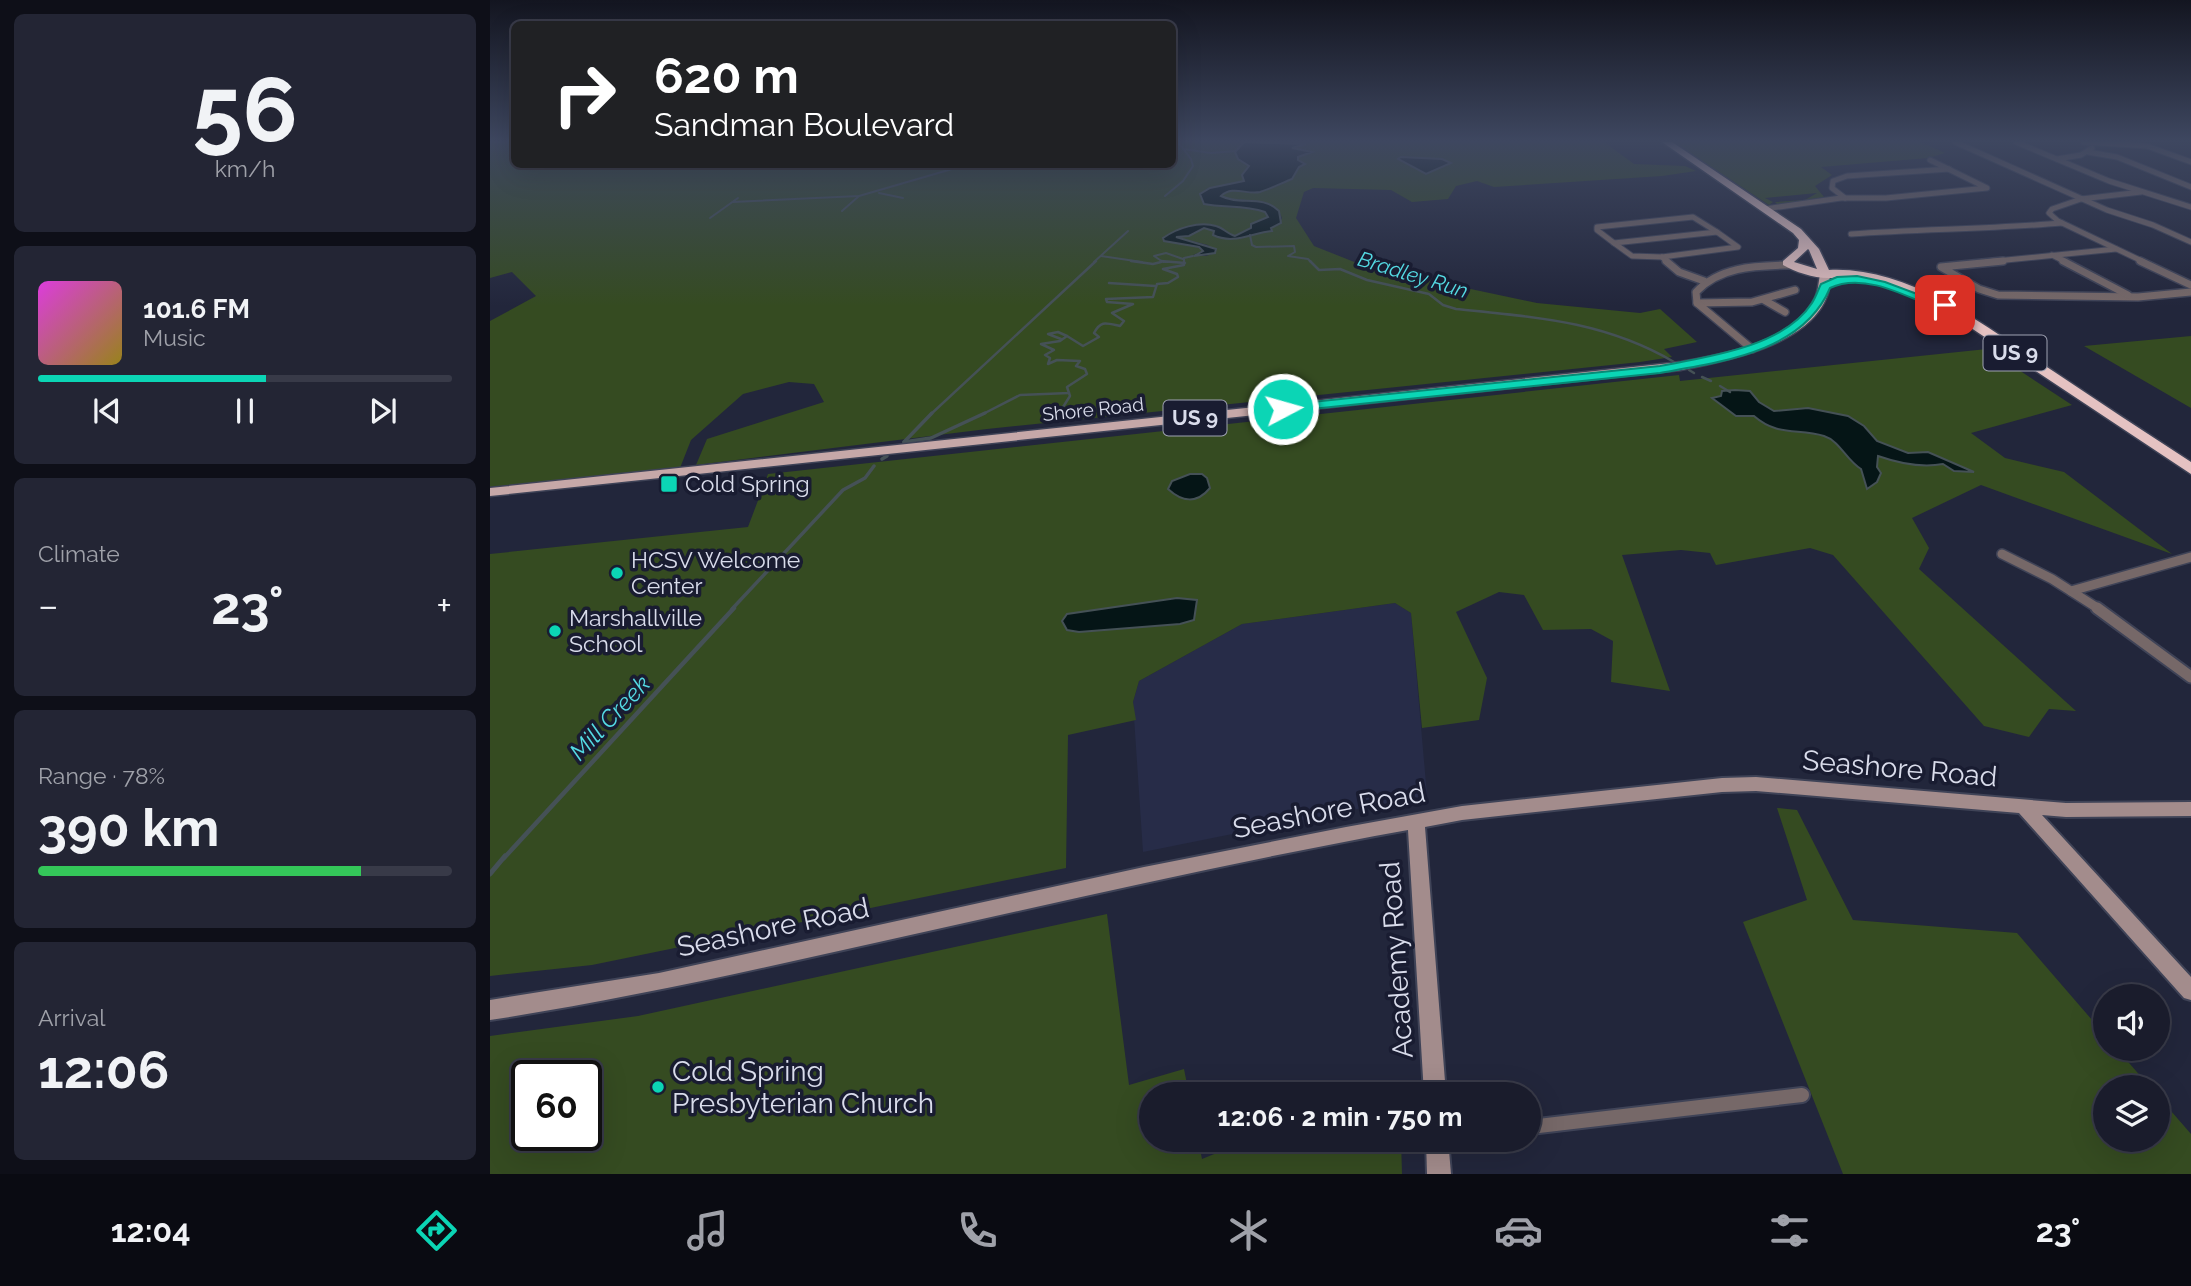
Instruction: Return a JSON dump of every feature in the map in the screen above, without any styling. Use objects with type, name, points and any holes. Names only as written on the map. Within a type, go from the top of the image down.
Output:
[{"type":"highway","points":[[1747,197],[1843,268],[1882,280]]},
{"type":"highway","points":[[1805,238],[1803,249],[1787,261],[1789,265],[1825,280]]},
{"type":"highway","points":[[1815,249],[1825,280]]},
{"type":"highway","name":"US 9","points":[[1825,280],[1842,273],[1882,280],[1924,295],[2191,469]]},
{"type":"highway","name":"US 9","points":[[1825,280],[1857,279],[1899,289],[1949,310]]},
{"type":"main road","name":"Shore Road","points":[[490,492],[1660,369],[1711,360],[1752,348],[1798,325],[1817,305],[1825,280]]},
{"type":"street","points":[[1765,209],[1845,198],[1898,197]]},
{"type":"street","points":[[2076,197],[2191,242]]},
{"type":"street","points":[[2100,197],[2081,199],[2049,211],[2051,216],[2063,223],[2191,285]]},
{"type":"street","points":[[2157,197],[2191,207]]},
{"type":"street","points":[[1693,217],[1717,232],[1738,247],[1661,257],[1635,257],[1597,230],[1597,227],[1693,217]]},
{"type":"street","points":[[1851,234],[1931,228],[1973,230],[2063,223]]},
{"type":"street","points":[[1614,243],[1717,232]]},
{"type":"street","points":[[2116,249],[1948,265],[1939,269],[1979,289],[1998,295],[2132,297],[2191,292]]},
{"type":"street","points":[[2051,255],[2132,297]]},
{"type":"street","points":[[1661,257],[1679,272],[1704,281]]},
{"type":"street","points":[[1752,348],[1697,303],[1695,296],[1704,281],[1729,272],[1789,265]]},
{"type":"street","points":[[1697,303],[1764,300],[1795,290]]},
{"type":"street","points":[[1764,300],[1785,312]]},
{"type":"street","points":[[2002,554],[2032,566],[2071,591],[2191,677]]},
{"type":"street","points":[[2071,591],[2191,557]]},
{"type":"street","name":"Seashore Road","points":[[490,1010],[659,982],[1144,875],[1489,810],[1722,785],[1756,784],[2077,811],[2191,809]]},
{"type":"street","points":[[2025,808],[2191,990]]},
{"type":"street","name":"Academy Road","points":[[1416,822],[1434,1082]]},
{"type":"street","points":[[1541,1126],[1802,1095]]},
{"type":"street","points":[[1438,1152],[1439,1174]]},
{"type":"shaded area","points":[[1201,197],[1258,201],[1279,211],[1281,223],[1271,228],[1272,231],[1235,239],[1221,238],[1213,235],[1214,231],[1204,228],[1189,236],[1176,237],[1216,249],[1215,253],[1194,256],[1203,251],[1199,247],[1164,241],[1163,238],[1175,231],[1203,224],[1219,227],[1235,236],[1251,228],[1251,224],[1268,217],[1265,212],[1257,210],[1204,204]]},
{"type":"shaded area","points":[[1722,391],[1750,391],[1759,402],[1774,411],[1808,408],[1848,416],[1864,426],[1877,441],[1908,453],[1928,452],[1974,472],[1954,471],[1943,464],[1910,464],[1878,456],[1877,467],[1881,473],[1877,482],[1867,489],[1861,469],[1830,438],[1771,427],[1754,416],[1736,416],[1712,398],[1721,396]]},
{"type":"shaded area","points":[[1190,474],[1202,474],[1207,478],[1210,488],[1200,497],[1184,499],[1168,489],[1172,481]]},
{"type":"shaded area","points":[[1177,598],[1197,600],[1194,620],[1180,624],[1079,632],[1067,630],[1062,621],[1067,614]]},
{"type":"shaded area","points":[[1395,603],[1411,613],[1427,795],[1143,852],[1133,702],[1139,681],[1242,624]]},
{"type":"green space","points":[[490,197],[1204,197],[1203,203],[1256,210],[1264,212],[1268,217],[1251,224],[1251,228],[1235,236],[1219,227],[1203,224],[1181,229],[1163,240],[1201,248],[1203,251],[1193,255],[1206,256],[1215,253],[1208,245],[1176,237],[1189,236],[1204,228],[1240,239],[1272,231],[1271,228],[1279,225],[1282,218],[1278,210],[1264,202],[1224,197],[1303,197],[1296,218],[1314,246],[1367,267],[1537,303],[1640,313],[1660,309],[1697,342],[1664,349],[1672,357],[1640,362],[987,429],[696,465],[707,439],[824,402],[814,384],[789,382],[743,394],[691,440],[680,468],[490,487],[490,321],[536,296],[512,272],[490,278]]},
{"type":"green space","points":[[1403,197],[1449,197],[1448,199],[1412,202]]},
{"type":"green space","points":[[1757,197],[1778,197],[1765,198],[1773,202],[1769,205]]},
{"type":"green space","points":[[1811,197],[1824,197],[1778,205],[1775,202],[1805,200]]},
{"type":"green space","points":[[2191,336],[2191,408],[2084,346]]},
{"type":"green space","points":[[1987,349],[2072,405],[1971,433],[2005,458],[2064,472],[2172,554],[1981,485],[1912,518],[1929,548],[1919,569],[2076,711],[2049,709],[2029,737],[1984,726],[1833,555],[1810,548],[1716,565],[1710,553],[1681,550],[1622,555],[1670,691],[1611,682],[1613,641],[1591,629],[1543,630],[1524,595],[1499,592],[1456,612],[1487,678],[1479,720],[1422,728],[1411,613],[1395,603],[1242,624],[1139,681],[1133,702],[1136,720],[1068,735],[1066,868],[592,965],[490,976],[490,554],[748,527],[768,474],[1679,375],[1680,381]]},
{"type":"green space","points":[[1777,808],[1797,810],[1853,920],[2017,933],[2093,1021],[2093,1061],[2127,1061],[2140,1075],[2093,1075],[2093,1152],[2170,1152],[2170,1110],[2191,1134],[2191,1174],[1843,1174],[1743,922],[1807,900]]},
{"type":"green space","points":[[1107,914],[1129,1085],[1139,1082],[1139,1152],[1201,1152],[1202,1159],[1219,1152],[1401,1152],[1402,1174],[490,1174],[490,1036],[638,1016]]},
{"type":"green space","points":[[1184,1069],[1187,1082],[1139,1082]]},
{"type":"waterway","points":[[733,202],[842,197]]},
{"type":"waterway","points":[[842,211],[858,197]]},
{"type":"waterway","points":[[897,197],[903,198]]},
{"type":"waterway","points":[[710,218],[738,198]]},
{"type":"waterway","points":[[1094,262],[1128,231]]},
{"type":"waterway","name":"Bradley Run","points":[[1250,235],[1252,245],[1256,247],[1294,246],[1295,252],[1288,256],[1308,259],[1319,270],[1340,269],[1367,280],[1429,294],[1443,305],[1456,309],[1541,318],[1595,329],[1648,348],[1674,362]]},
{"type":"waterway","name":"Mill Creek","points":[[1162,261],[1154,256],[1166,253],[1183,259]]},
{"type":"waterway","points":[[1101,256],[1142,262]]},
{"type":"waterway","name":"Mill Creek","points":[[1184,263],[1184,258],[1193,256]]},
{"type":"waterway","points":[[931,414],[1096,261]]},
{"type":"waterway","points":[[1131,261],[1153,264],[1161,262]]},
{"type":"waterway","name":"Mill Creek","points":[[1162,261],[1184,263]]},
{"type":"waterway","name":"Mill Creek","points":[[1162,261],[1171,262]]},
{"type":"waterway","name":"Mill Creek","points":[[1067,336],[1083,346],[1099,337],[1094,333],[1102,324],[1120,326],[1124,321],[1112,313],[1133,304],[1107,302],[1106,299],[1153,297],[1157,284],[1168,283],[1178,277],[1177,274],[1163,269],[1184,263]]},
{"type":"waterway","points":[[1109,283],[1155,286]]},
{"type":"waterway","name":"Mill Creek","points":[[1061,339],[1048,334],[1058,332],[1067,336]]},
{"type":"waterway","name":"Mill Creek","points":[[1067,336],[1060,341],[1041,344],[1054,350],[1045,355],[1050,358],[1048,364],[1057,360],[1080,361],[1076,366],[1085,369],[1087,374],[1067,387],[1069,393]]},
{"type":"waterway","name":"Bradley Run","points":[[1689,370],[1694,373]]},
{"type":"waterway","name":"Bradley Run","points":[[1702,377],[1711,381]]},
{"type":"waterway","name":"Bradley Run","points":[[1720,386],[1730,392]]},
{"type":"waterway","name":"Mill Creek","points":[[984,413],[1020,395],[1069,393]]},
{"type":"waterway","points":[[1058,415],[1070,396],[1069,393]]},
{"type":"waterway","name":"Mill Creek","points":[[931,414],[904,442],[931,438],[984,413]]},
{"type":"waterway","name":"Mill Creek","points":[[882,459],[887,456]]},
{"type":"waterway","name":"Mill Creek","points":[[732,609],[843,490],[865,478],[874,466]]},
{"type":"waterway","name":"Mill Creek","points":[[504,858],[734,608]]},
{"type":"waterway","name":"Mill Creek","points":[[490,874],[505,856]]},
{"type":"place","name":"Cold Spring","points":[[669,484]]},
{"type":"place","name":"HCSV Welcome Center","points":[[617,573]]},
{"type":"place","name":"Marshallville School","points":[[555,631]]},
{"type":"place","name":"Cold Spring Presbyterian Church","points":[[658,1087]]},
{"type":"route","points":[[1283,409],[1660,369],[1720,358],[1769,342],[1798,325],[1817,305],[1825,286],[1837,280],[1857,279],[1881,284],[1949,310],[1945,305]]}]
